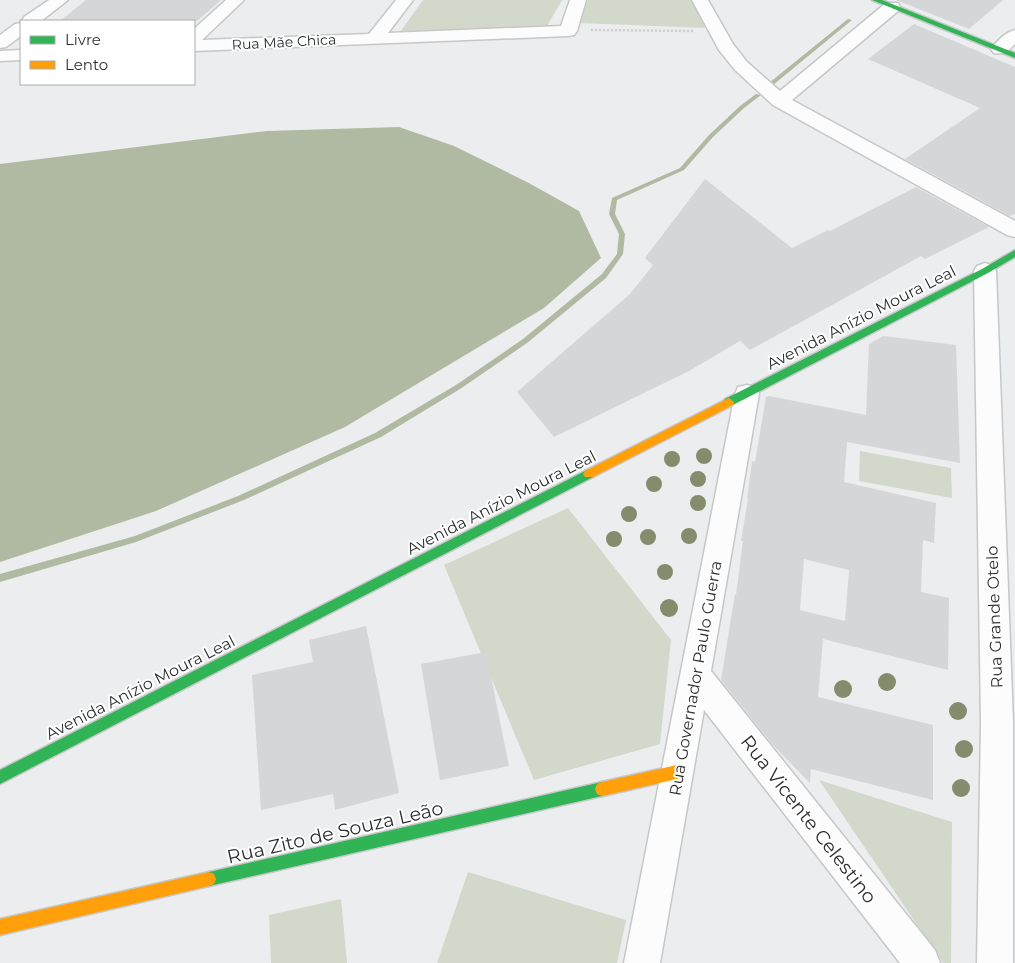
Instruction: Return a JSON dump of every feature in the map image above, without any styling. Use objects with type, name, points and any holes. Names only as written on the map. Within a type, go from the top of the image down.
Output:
[{"type":"street","points":[[31,20],[60,0]]},
{"type":"street","points":[[195,37],[236,0]]},
{"type":"street","points":[[375,38],[405,0]]},
{"type":"street","points":[[568,31],[578,0]]},
{"type":"street","points":[[700,0],[717,33],[741,66],[780,102],[1015,230]]},
{"type":"street","points":[[876,0],[897,3],[1007,52],[1015,35]]},
{"type":"street","points":[[780,102],[897,3]]},
{"type":"street","points":[[0,43],[20,29]]},
{"type":"street","name":"Rua Mãe Chica","points":[[195,46],[568,31]]},
{"type":"street","points":[[0,56],[20,55]]},
{"type":"street","name":"Avenida Anízio Moura Leal","points":[[0,777],[747,394],[985,271],[1015,253]]},
{"type":"street","name":"Rua Grande Otelo","points":[[985,271],[1006,725],[995,963]]},
{"type":"street","name":"Rua Governador Paulo Guerra","points":[[642,963],[747,394]]},
{"type":"street","name":"Rua Vicente Celestino","points":[[695,674],[922,963]]},
{"type":"street","name":"Rua Zito de Souza Leão","points":[[0,926],[677,772]]},
{"type":"path","points":[[568,31],[619,29],[717,33]]},
{"type":"shaded area","points":[[423,0],[562,0],[547,26],[400,32]]},
{"type":"shaded area","points":[[588,0],[694,0],[705,28],[580,23]]},
{"type":"shaded area","points":[[399,127],[454,146],[527,182],[579,211],[601,258],[544,308],[345,427],[156,511],[0,562],[0,164],[267,131]]},
{"type":"shaded area","points":[[860,451],[951,468],[952,498],[859,481]]},
{"type":"shaded area","points":[[568,508],[671,640],[660,744],[534,780],[444,565]]},
{"type":"shaded area","points":[[819,780],[952,822],[951,963],[943,963]]},
{"type":"shaded area","points":[[468,872],[626,920],[617,963],[437,963]]},
{"type":"shaded area","points":[[341,899],[347,963],[271,963],[269,915]]},
{"type":"building","points":[[86,0],[221,0],[197,21],[61,20]]},
{"type":"building","points":[[896,0],[1003,0],[969,29]]},
{"type":"building","points":[[914,24],[1015,67],[1015,214],[1010,216],[905,159],[980,108],[868,59]]},
{"type":"building","points":[[705,179],[792,248],[828,230],[830,231],[916,187],[989,227],[925,259],[921,256],[750,350],[740,341],[689,371],[554,437],[517,392],[630,294],[653,265],[645,258]]},
{"type":"building","points":[[883,336],[956,345],[960,463],[847,442],[844,482],[936,503],[934,543],[923,540],[921,592],[949,598],[948,670],[823,639],[818,697],[933,725],[933,800],[811,769],[810,783],[772,744],[721,680],[736,595],[752,461],[755,462],[766,397],[769,396],[866,415],[869,344]],"holes":[[[804,559],[849,570],[845,621],[800,610]]]},
{"type":"building","points":[[366,626],[399,793],[335,810],[333,794],[261,810],[252,675],[313,662],[309,640]]},
{"type":"building","points":[[486,652],[509,766],[440,780],[421,664]]},
{"type":"waterway","points":[[771,84],[850,20]]},
{"type":"waterway","points":[[0,578],[136,539],[241,498],[378,435],[458,387],[525,341],[604,276],[620,254],[622,234],[612,214],[614,199],[682,169],[711,136],[758,95]]},
{"type":"traffic: fast","points":[[876,0],[1015,56]]},
{"type":"traffic: fast","points":[[729,402],[985,271],[1015,253]]},
{"type":"traffic: fast","points":[[0,777],[589,474]]},
{"type":"traffic: fast","points":[[209,879],[602,789]]},
{"type":"traffic: slow","points":[[589,474],[729,402]]},
{"type":"traffic: slow","points":[[602,789],[677,772]]},
{"type":"traffic: slow","points":[[0,927],[209,879]]}]
